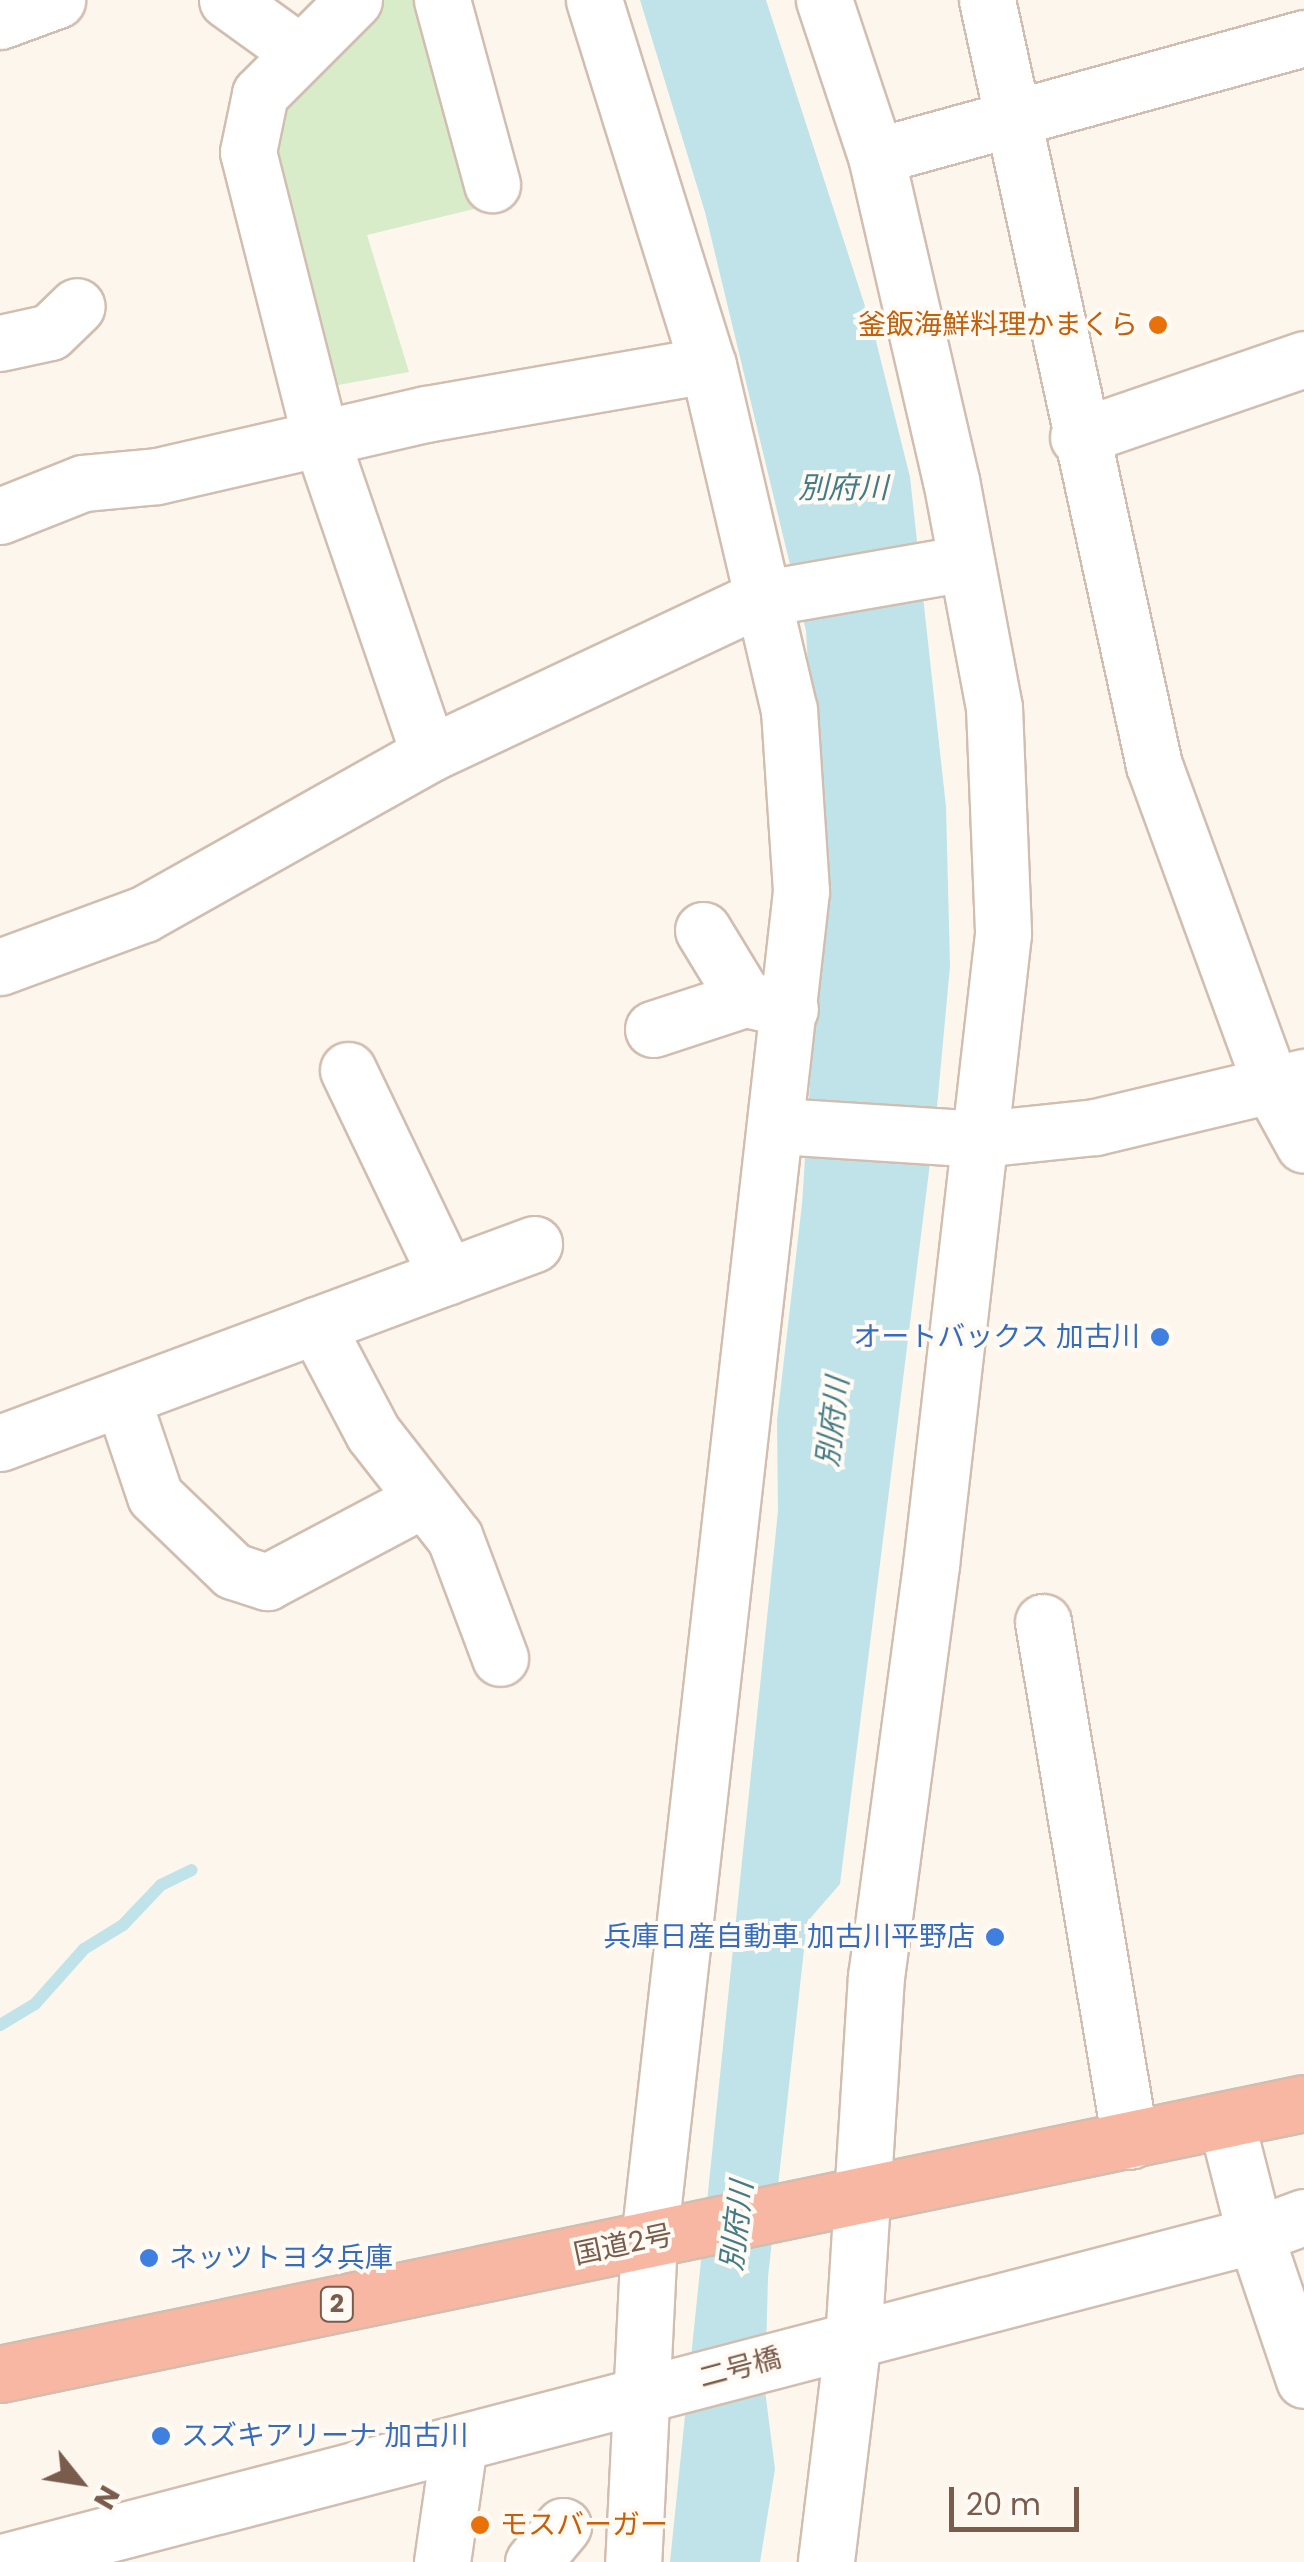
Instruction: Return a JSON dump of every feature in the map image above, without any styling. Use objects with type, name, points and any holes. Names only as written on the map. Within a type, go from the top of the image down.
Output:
[{"type":"highway","name":"国道2号","points":[[0,2374],[1304,2103]]},
{"type":"street","points":[[0,21],[57,0]]},
{"type":"street","points":[[227,0],[299,52]]},
{"type":"street","points":[[354,0],[260,94],[248,152],[320,436],[429,754]]},
{"type":"street","points":[[442,0],[492,184]]},
{"type":"street","points":[[594,0],[708,365],[758,599],[789,710],[802,891],[768,1004],[788,1128],[661,2236],[633,2562]]},
{"type":"street","points":[[824,0],[876,156],[994,708],[1003,934],[973,1140],[850,2198],[826,2562]]},
{"type":"street","points":[[987,0],[1078,437],[1154,765],[1288,1081],[1304,1145]]},
{"type":"street","points":[[876,156],[1304,38]]},
{"type":"street","points":[[0,343],[50,332],[77,306]]},
{"type":"street","points":[[1078,437],[1304,360]]},
{"type":"street","points":[[0,516],[83,483],[158,476],[320,436],[708,365]]},
{"type":"street","points":[[0,967],[144,914],[429,754],[758,599],[965,563]]},
{"type":"street","points":[[703,930],[768,1004]]},
{"type":"street","points":[[653,1029],[768,1004]]},
{"type":"street","points":[[348,1070],[446,1276]]},
{"type":"street","points":[[788,1128],[973,1140],[1096,1128],[1288,1081]]},
{"type":"street","points":[[0,1443],[534,1244]]},
{"type":"street","points":[[316,1325],[373,1433],[420,1501],[455,1538],[500,1658]]},
{"type":"street","points":[[122,1398],[155,1496],[233,1571],[268,1582],[420,1501]]},
{"type":"street","points":[[1043,1622],[1130,2140]]},
{"type":"street","points":[[1226,2121],[1280,2226],[1304,2380]]},
{"type":"street","name":"二号橋","points":[[2,2562],[73,2552],[648,2391],[1280,2226]]},
{"type":"street","points":[[442,2562],[458,2444]]},
{"type":"green space","points":[[382,0],[427,0],[478,208],[367,235],[409,372],[322,388],[264,155],[282,97]]},
{"type":"water","name":"別府川","points":[[640,0],[766,0],[875,337],[910,477],[946,807],[950,966],[937,1107],[840,1884],[807,1922],[768,2277],[765,2390],[775,2469],[760,2562],[670,2562],[778,1511],[777,1420],[802,1204],[822,901],[806,631],[705,212]]},
{"type":"waterway","points":[[0,2025],[35,2004],[84,1949],[123,1925],[161,1885],[192,1870]]},
{"type":"place","name":"釜飯海鮮料理かまくら","points":[[1158,325]]},
{"type":"place","name":"オートバックス 加古川","points":[[1160,1337]]},
{"type":"place","name":"兵庫日産自動車 加古川平野店","points":[[995,1937]]},
{"type":"place","name":"ネッツトヨタ兵庫","points":[[149,2258]]},
{"type":"place","name":"スズキアリーナ 加古川","points":[[161,2436]]},
{"type":"place","name":"モスバーガー","points":[[480,2525]]}]
